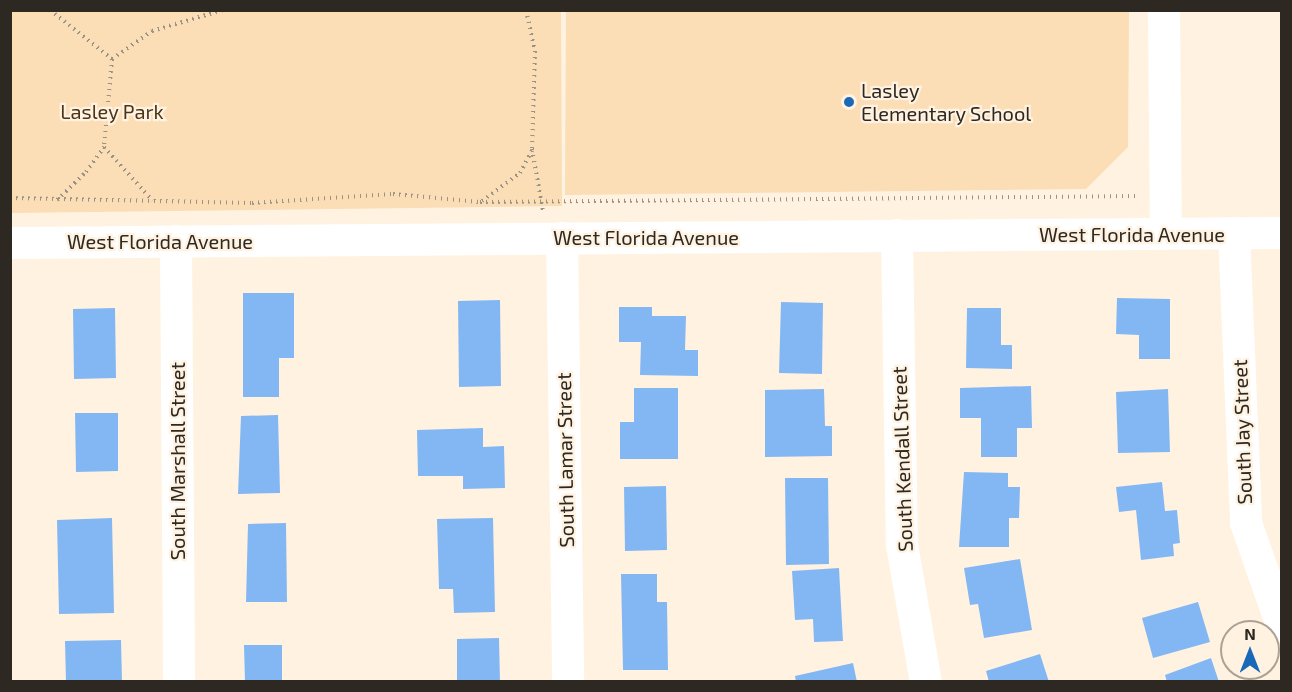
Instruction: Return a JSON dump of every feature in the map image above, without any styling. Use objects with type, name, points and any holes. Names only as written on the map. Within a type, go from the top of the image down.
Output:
[{"type":"street","points":[[1164,10],[1166,233]]},
{"type":"street","name":"West Florida Avenue","points":[[10,243],[1281,232]]},
{"type":"street","name":"South Jay Street","points":[[1234,233],[1246,523],[1281,626]]},
{"type":"street","name":"South Kendall Street","points":[[897,236],[902,545],[926,681]]},
{"type":"street","name":"South Lamar Street","points":[[562,238],[568,681]]},
{"type":"street","name":"South Marshall Street","points":[[176,241],[179,681]]},
{"type":"path","points":[[50,10],[112,59]]},
{"type":"path","points":[[57,200],[86,172],[104,147],[105,88],[112,59],[152,31],[223,10]]},
{"type":"path","points":[[526,10],[535,51],[532,149],[542,201]]},
{"type":"path","points":[[104,147],[152,200]]},
{"type":"path","points":[[480,202],[520,173],[532,149]]},
{"type":"path","points":[[10,198],[252,203],[393,194],[480,202],[1165,196]]},
{"type":"green space","name":"Lasley Park","points":[[10,11],[561,11],[562,206],[11,213]]},
{"type":"green space","name":"Lasley Elementary School","points":[[566,11],[1129,11],[1128,147],[1086,189],[565,195]]},
{"type":"building","points":[[243,293],[294,293],[294,358],[279,358],[279,397],[243,397]]},
{"type":"building","points":[[1117,298],[1170,299],[1170,359],[1139,359],[1139,335],[1116,334]]},
{"type":"building","points":[[500,300],[501,386],[459,387],[458,301]]},
{"type":"building","points":[[781,302],[823,303],[822,374],[779,373]]},
{"type":"building","points":[[619,307],[652,307],[652,316],[686,316],[685,350],[698,350],[698,376],[640,375],[641,342],[619,342]]},
{"type":"building","points":[[115,308],[116,378],[74,379],[73,309]]},
{"type":"building","points":[[967,308],[1001,308],[1001,345],[1012,345],[1012,369],[966,368]]},
{"type":"building","points":[[1031,386],[1032,428],[1017,428],[1017,457],[981,457],[981,418],[960,418],[960,388]]},
{"type":"building","points":[[634,388],[678,388],[678,459],[620,459],[620,422],[634,422]]},
{"type":"building","points":[[824,389],[825,426],[832,426],[832,456],[765,457],[765,390]]},
{"type":"building","points":[[1168,389],[1170,452],[1118,453],[1116,392]]},
{"type":"building","points":[[75,413],[118,413],[118,471],[76,472]]},
{"type":"building","points":[[278,415],[280,493],[238,494],[241,416]]},
{"type":"building","points":[[483,428],[483,447],[504,446],[505,488],[463,489],[463,476],[418,476],[417,430]]},
{"type":"building","points":[[964,472],[1008,473],[1008,487],[1020,487],[1019,518],[1009,518],[1009,547],[959,547]]},
{"type":"building","points":[[785,478],[828,478],[829,564],[786,565]]},
{"type":"building","points":[[1162,482],[1165,511],[1177,510],[1180,543],[1173,544],[1174,556],[1141,560],[1136,510],[1119,512],[1116,487]]},
{"type":"building","points":[[666,486],[667,550],[625,551],[624,487]]},
{"type":"building","points":[[112,518],[114,613],[59,614],[57,520]]},
{"type":"building","points":[[493,518],[495,612],[454,613],[453,589],[439,589],[437,519]]},
{"type":"building","points":[[286,523],[287,602],[246,602],[248,524]]},
{"type":"building","points":[[1020,559],[1032,630],[984,638],[978,604],[970,605],[964,568]]},
{"type":"building","points":[[839,568],[843,641],[814,642],[813,619],[795,620],[792,571]]},
{"type":"building","points":[[621,574],[657,574],[657,602],[667,602],[668,670],[623,670]]},
{"type":"building","points":[[1198,602],[1210,642],[1153,658],[1142,618]]},
{"type":"building","points":[[499,638],[500,682],[457,682],[457,639]]},
{"type":"building","points":[[121,640],[122,682],[66,682],[65,641]]},
{"type":"building","points":[[244,645],[282,645],[282,682],[245,682]]},
{"type":"building","points":[[1040,654],[1049,682],[989,682],[986,671]]},
{"type":"building","points":[[1211,658],[1219,682],[1167,682],[1165,675]]},
{"type":"building","points":[[853,663],[857,682],[796,682],[795,676]]},
{"type":"place","name":"Lasley Elementary School","points":[[849,102]]}]
